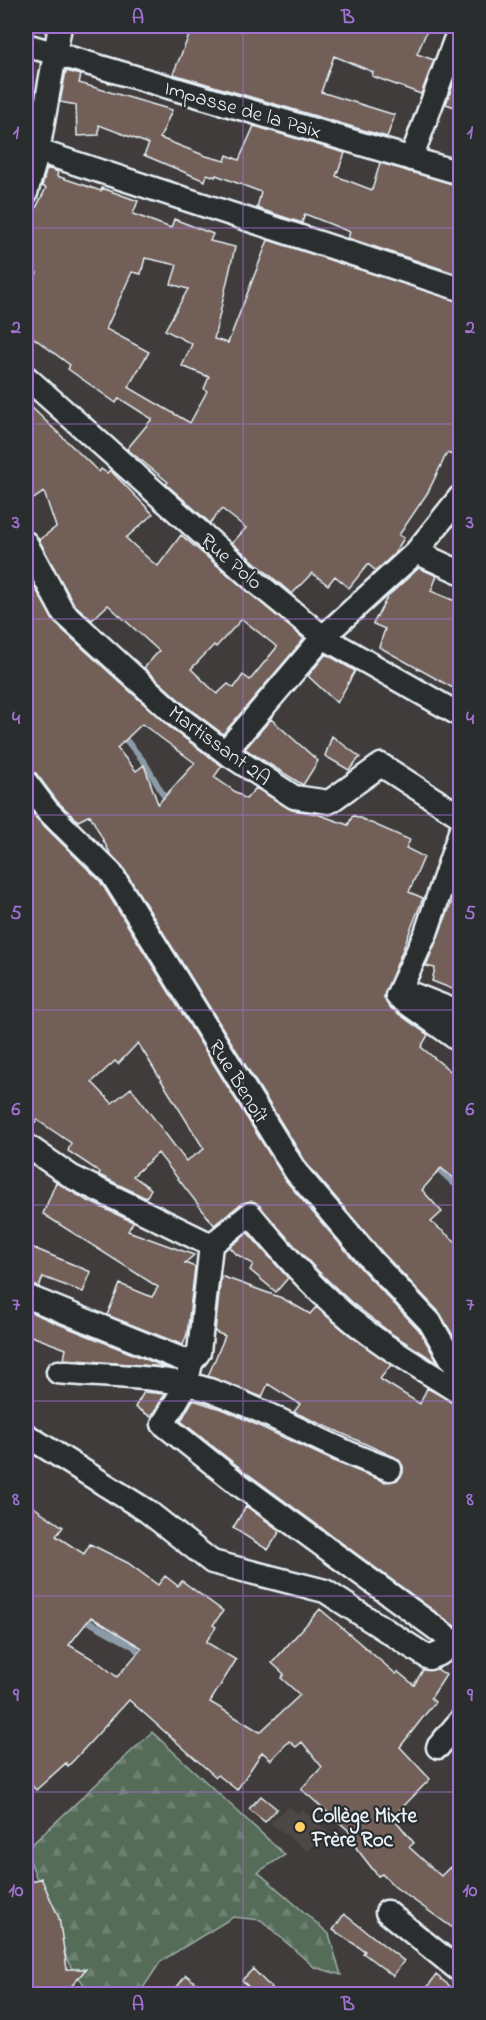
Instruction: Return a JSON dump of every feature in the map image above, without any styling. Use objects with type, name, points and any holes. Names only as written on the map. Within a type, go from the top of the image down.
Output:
[{"type":"street","points":[[26,193],[32,149],[60,26]]},
{"type":"street","points":[[411,159],[460,27]]},
{"type":"street","name":"Impasse de la Paix","points":[[26,45],[460,173]]},
{"type":"street","points":[[32,149],[460,289]]},
{"type":"street","name":"Rue Polo","points":[[26,377],[256,583],[323,637],[460,715]]},
{"type":"street","points":[[225,752],[323,637],[416,552],[460,497]]},
{"type":"street","name":"Martissant 2A","points":[[26,543],[63,612],[177,716],[225,752],[294,796],[330,802],[381,765],[460,816]]},
{"type":"street","points":[[416,552],[460,572]]},
{"type":"street","name":"Rue Benoît","points":[[26,783],[47,810],[111,873],[296,1172],[373,1262],[430,1322],[460,1374]]},
{"type":"street","points":[[460,832],[426,933],[398,996],[460,1049]]},
{"type":"street","points":[[400,989],[460,1013]]},
{"type":"street","points":[[26,1145],[72,1177],[211,1245]]},
{"type":"street","points":[[26,1435],[147,1511],[212,1562],[325,1591],[429,1658],[458,1644],[236,1482],[164,1424],[200,1352],[211,1245],[250,1214],[306,1277],[342,1312],[398,1355],[460,1393]]},
{"type":"street","points":[[26,1296],[189,1374],[209,1390],[352,1456],[390,1469]]},
{"type":"street","points":[[58,1372],[172,1381],[189,1374]]},
{"type":"street","points":[[438,1747],[460,1721]]},
{"type":"street","points":[[387,1912],[460,1971]]},
{"type":"shaded area","name":"Collège Mixte Frère Roc","points":[[289,1806],[298,1813],[302,1809],[328,1832],[307,1851],[270,1823]]},
{"type":"green space","points":[[152,1732],[285,1855],[258,1872],[329,1934],[341,1975],[314,1967],[261,1920],[233,1917],[161,1961],[139,1994],[91,1994],[69,1964],[26,1850]]},
{"type":"building","points":[[193,26],[215,26],[226,30],[228,26],[429,26],[417,54],[434,60],[421,94],[372,76],[373,72],[334,56],[321,92],[395,115],[387,137],[173,74]]},
{"type":"building","points":[[460,68],[460,109],[446,104]]},
{"type":"building","points":[[66,71],[81,75],[79,83],[172,110],[160,138],[206,156],[225,161],[227,155],[239,160],[254,126],[345,153],[336,176],[372,190],[380,163],[460,186],[460,216],[455,238],[460,240],[460,275],[348,238],[350,232],[305,214],[302,223],[257,208],[261,192],[216,175],[215,177],[207,174],[205,181],[144,155],[149,144],[99,125],[99,135],[77,136],[76,105],[60,102]]},
{"type":"building","points":[[47,168],[58,172],[57,176],[101,191],[102,188],[138,201],[133,214],[171,228],[174,219],[213,234],[210,241],[235,247],[214,339],[228,343],[268,240],[460,302],[460,458],[447,453],[428,492],[399,535],[404,538],[394,554],[376,571],[368,564],[349,588],[335,576],[328,585],[312,573],[292,594],[232,543],[246,528],[222,509],[210,523],[166,484],[168,482],[127,449],[152,419],[119,398],[116,403],[68,369],[70,365],[26,332],[26,297],[37,273],[26,269],[26,236],[33,224],[29,222],[46,188],[42,186]],"holes":[[[145,258],[177,265],[171,284],[188,289],[165,330],[192,344],[182,366],[209,377],[204,389],[207,391],[190,423],[128,387],[149,352],[106,329],[132,272],[141,274]]]},
{"type":"building","points":[[26,402],[99,472],[101,469],[107,473],[110,470],[153,514],[126,538],[151,561],[158,566],[181,535],[304,639],[223,734],[186,706],[144,668],[159,651],[108,605],[92,620],[74,604],[39,540],[56,527],[44,492],[26,504]],"holes":[[[242,619],[277,647],[250,680],[243,675],[234,688],[228,684],[217,694],[191,669]]]},
{"type":"building","points":[[419,568],[437,576],[431,591],[460,603],[460,692],[379,647],[385,629],[373,624],[388,596]]},
{"type":"building","points":[[26,571],[54,622],[168,726],[222,766],[214,777],[246,799],[256,788],[292,810],[317,814],[348,825],[353,815],[410,840],[406,848],[424,857],[409,892],[423,898],[384,997],[389,1007],[428,1035],[421,1047],[460,1079],[460,1183],[441,1168],[422,1190],[442,1212],[431,1222],[460,1245],[460,1348],[440,1313],[383,1253],[307,1164],[122,866],[110,853],[90,815],[78,821],[57,801],[36,773],[26,769]],"holes":[[[142,724],[195,763],[158,804],[144,765],[136,771],[117,748]]]},
{"type":"building","points":[[326,654],[355,671],[337,703],[308,676]]},
{"type":"building","points":[[271,719],[318,761],[303,785],[245,749]]},
{"type":"building","points":[[332,736],[360,757],[349,770],[325,756]]},
{"type":"building","points":[[26,804],[37,819],[100,881],[286,1181],[363,1271],[419,1330],[438,1363],[392,1334],[351,1302],[315,1268],[255,1202],[242,1203],[214,1225],[158,1153],[133,1176],[151,1189],[146,1198],[99,1175],[100,1172],[68,1151],[71,1143],[37,1120],[26,1132]],"holes":[[[138,1043],[204,1149],[186,1161],[131,1088],[112,1103],[92,1082],[115,1061],[118,1064]]]},
{"type":"building","points":[[460,882],[460,992],[432,981],[435,968],[426,966]]},
{"type":"building","points":[[56,1182],[86,1200],[133,1222],[128,1231],[194,1255],[185,1263],[195,1267],[187,1334],[183,1345],[107,1315],[120,1284],[152,1297],[158,1287],[43,1214]]},
{"type":"building","points":[[248,1233],[288,1278],[276,1292],[250,1270],[253,1264],[236,1254],[230,1247]]},
{"type":"building","points":[[29,1246],[91,1272],[83,1292],[43,1277],[39,1287],[26,1283],[26,1255]]},
{"type":"building","points":[[221,1276],[282,1298],[310,1314],[316,1307],[391,1365],[380,1379],[420,1404],[427,1388],[460,1406],[460,1630],[244,1471],[181,1421],[193,1400],[227,1411],[338,1463],[385,1482],[398,1480],[403,1473],[403,1466],[395,1457],[294,1412],[300,1404],[268,1384],[262,1397],[208,1376],[225,1336],[215,1332]]},
{"type":"building","points":[[26,1310],[165,1367],[64,1359],[66,1349],[26,1334]]},
{"type":"building","points":[[144,1392],[165,1394],[151,1417],[135,1407]]},
{"type":"building","points":[[26,1502],[63,1527],[56,1536],[84,1554],[90,1544],[128,1563],[158,1585],[165,1576],[178,1586],[182,1581],[223,1611],[213,1625],[216,1627],[206,1642],[236,1660],[210,1702],[260,1732],[300,1695],[281,1678],[284,1674],[272,1663],[320,1609],[396,1674],[398,1672],[414,1685],[423,1670],[437,1669],[446,1675],[431,1698],[435,1702],[400,1747],[430,1779],[393,1817],[414,1843],[409,1847],[441,1876],[450,1867],[460,1877],[460,1933],[395,1887],[382,1874],[378,1876],[357,1849],[348,1830],[301,1789],[322,1767],[302,1742],[296,1747],[289,1741],[271,1760],[262,1752],[237,1790],[218,1775],[216,1777],[129,1700],[68,1766],[66,1763],[36,1790],[26,1779]],"holes":[[[91,1617],[142,1648],[117,1677],[98,1662],[69,1645]]]},
{"type":"building","points":[[246,1506],[280,1531],[268,1550],[233,1528]]},
{"type":"building","points":[[261,1796],[277,1809],[265,1822],[249,1809]]},
{"type":"building","points":[[41,1878],[59,1918],[67,1969],[86,1969],[64,1995],[26,1995],[26,1884]]},
{"type":"building","points":[[344,1914],[404,1961],[393,1976],[363,1953],[365,1951],[333,1930]]},
{"type":"building","points":[[253,1969],[278,1995],[256,1995],[242,1980]]},
{"type":"building","points":[[186,1975],[211,1995],[171,1995]]},
{"type":"building","points":[[436,1975],[460,1994],[460,1995],[422,1995]]},
{"type":"waterway","points":[[122,735],[145,763],[168,803]]},
{"type":"waterway","points":[[435,1166],[460,1189]]},
{"type":"waterway","points":[[82,1618],[133,1646],[143,1657]]},
{"type":"place","name":"Collège Mixte Frère Roc","points":[[300,1827]]}]
